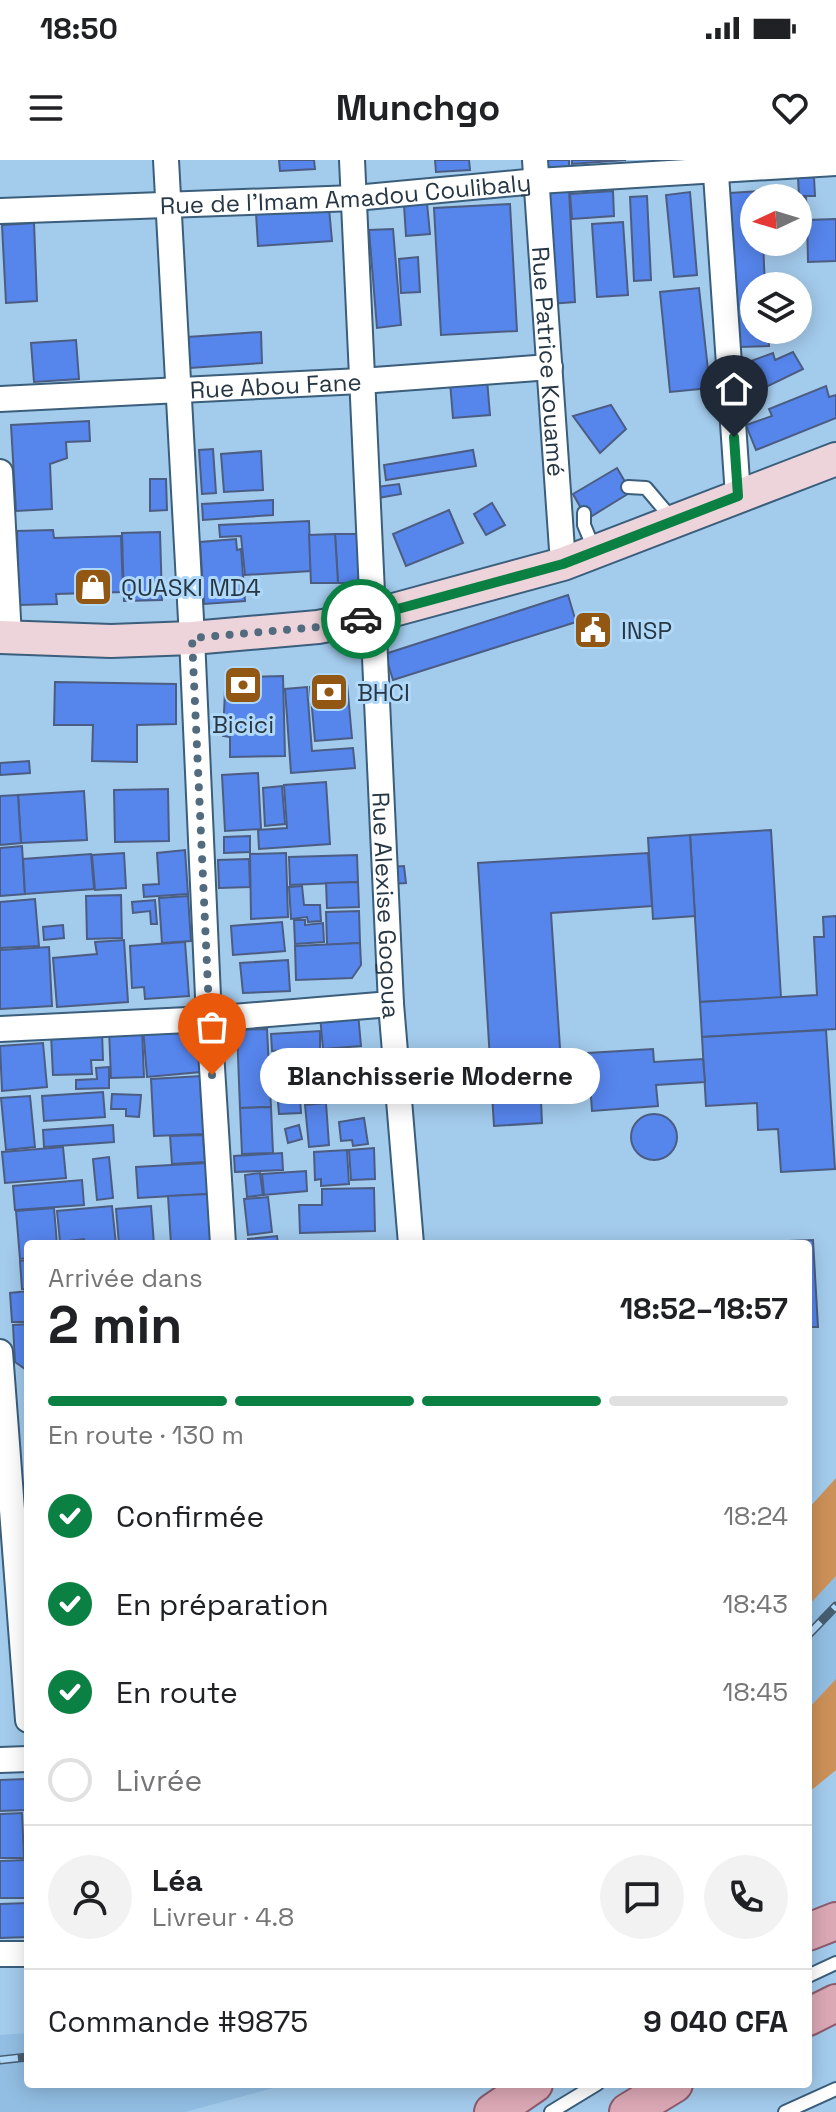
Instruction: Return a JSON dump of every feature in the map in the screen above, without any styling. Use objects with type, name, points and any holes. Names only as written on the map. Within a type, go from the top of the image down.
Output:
[{"type":"main road","points":[[4,637],[111,641],[192,638],[318,627],[563,564],[836,459]]},
{"type":"main road","points":[[812,1930],[836,1921]]},
{"type":"main road","points":[[812,2015],[836,2003]]},
{"type":"main road","points":[[493,2112],[528,2088]]},
{"type":"main road","points":[[628,2112],[667,2088]]},
{"type":"street","points":[[166,160],[223,1240]]},
{"type":"street","name":"Rue Alexise Gogoua","points":[[352,160],[391,1004],[411,1240]]},
{"type":"street","name":"Rue de l'Imam Amadou Coulibaly","points":[[0,211],[355,198],[536,171],[836,163]]},
{"type":"street","points":[[716,166],[738,496]]},
{"type":"street","name":"Rue Patrice Kouamé","points":[[536,171],[563,564]]},
{"type":"street","name":"Rue Abou Fane","points":[[0,399],[361,381],[550,367]]},
{"type":"street","points":[[0,472],[4,637]]},
{"type":"street","points":[[0,1029],[209,1019],[391,1004]]},
{"type":"street","points":[[0,1352],[11,1394],[24,1643]]},
{"type":"street","points":[[0,1760],[24,1759]]},
{"type":"street","points":[[0,1954],[24,1954]]},
{"type":"lane","points":[[628,487],[646,488],[674,521]]},
{"type":"lane","points":[[584,513],[584,525],[595,552]]},
{"type":"lane","points":[[812,1974],[836,1963]]},
{"type":"lane","points":[[551,2112],[590,2088]]},
{"type":"lane","points":[[785,2112],[836,2089]]},
{"type":"shaded area","points":[[836,1478],[836,1576],[812,1602],[812,1505]]},
{"type":"shaded area","points":[[836,1576],[836,1679],[812,1705],[812,1602]]},
{"type":"shaded area","points":[[836,1679],[836,1770],[812,1790],[812,1705]]},
{"type":"shaded area","points":[[24,2033],[24,2088],[273,2088],[185,2112],[0,2112],[0,2035]]},
{"type":"building","points":[[279,160],[314,160],[315,169],[280,171]]},
{"type":"building","points":[[435,160],[469,160],[470,170],[436,172]]},
{"type":"building","points":[[544,160],[569,160],[569,167],[544,168]]},
{"type":"building","points":[[572,160],[626,160],[572,164]]},
{"type":"building","points":[[814,177],[815,196],[812,196],[812,184],[798,184],[798,178]]},
{"type":"building","points":[[569,190],[575,302],[549,304],[543,191]]},
{"type":"building","points":[[613,191],[614,216],[572,219],[570,194]]},
{"type":"building","points":[[690,192],[697,275],[674,277],[666,195]]},
{"type":"building","points":[[740,192],[740,256],[764,256],[764,272],[740,272],[740,344],[769,346],[740,347],[730,193]]},
{"type":"building","points":[[647,196],[651,280],[634,281],[630,197]]},
{"type":"building","points":[[427,203],[430,234],[406,236],[404,205]]},
{"type":"building","points":[[510,204],[517,331],[441,335],[434,208]]},
{"type":"building","points":[[329,208],[332,241],[258,246],[256,213]]},
{"type":"building","points":[[836,219],[836,261],[808,262],[808,256],[812,256],[812,220]]},
{"type":"building","points":[[623,222],[628,295],[597,297],[592,224]]},
{"type":"building","points":[[34,223],[37,301],[6,303],[2,225]]},
{"type":"building","points":[[393,229],[401,325],[377,328],[369,230]]},
{"type":"building","points":[[418,257],[420,292],[401,293],[399,259]]},
{"type":"building","points":[[699,288],[710,388],[670,392],[660,292]]},
{"type":"building","points":[[261,332],[262,363],[190,368],[188,337]]},
{"type":"building","points":[[76,340],[79,379],[34,382],[31,343]]},
{"type":"building","points":[[793,352],[803,369],[764,388],[751,361],[773,353],[775,360]]},
{"type":"building","points":[[487,379],[490,415],[453,418],[450,382]]},
{"type":"building","points":[[826,386],[829,397],[836,395],[836,418],[756,450],[746,425],[772,416],[769,409]]},
{"type":"building","points":[[611,405],[626,429],[600,453],[573,416]]},
{"type":"building","points":[[89,421],[90,441],[66,442],[67,458],[50,464],[52,509],[16,511],[11,425]]},
{"type":"building","points":[[213,449],[216,493],[202,494],[199,450]]},
{"type":"building","points":[[473,450],[476,466],[386,480],[384,465]]},
{"type":"building","points":[[261,451],[263,490],[224,492],[221,454]]},
{"type":"building","points":[[617,468],[631,492],[587,519],[573,494]]},
{"type":"building","points":[[150,479],[166,479],[167,510],[150,511]]},
{"type":"building","points":[[399,484],[401,494],[378,498],[376,487]]},
{"type":"building","points":[[273,500],[273,515],[203,520],[202,504]]},
{"type":"building","points":[[492,503],[505,525],[486,535],[474,514]]},
{"type":"building","points":[[449,510],[463,543],[406,566],[393,534]]},
{"type":"building","points":[[309,521],[311,571],[245,575],[241,536],[220,537],[219,525]]},
{"type":"building","points":[[53,530],[54,538],[121,536],[123,592],[56,594],[57,604],[19,605],[17,531]]},
{"type":"building","points":[[160,532],[162,600],[124,601],[122,533]]},
{"type":"building","points":[[335,534],[358,534],[360,583],[338,583]]},
{"type":"building","points":[[335,534],[338,583],[311,583],[309,535]]},
{"type":"building","points":[[236,539],[237,550],[241,549],[245,601],[204,604],[200,542]]},
{"type":"building","points":[[568,595],[576,622],[393,680],[385,654]]},
{"type":"building","points":[[283,676],[285,756],[230,757],[230,737],[223,736],[225,690],[237,677]]},
{"type":"building","points":[[55,682],[176,684],[176,724],[137,725],[137,762],[92,761],[93,725],[54,725]]},
{"type":"building","points":[[347,683],[352,738],[315,741],[310,687]]},
{"type":"building","points":[[307,687],[312,751],[353,748],[355,768],[291,773],[285,689]]},
{"type":"building","points":[[29,761],[30,773],[0,775],[0,763]]},
{"type":"building","points":[[258,773],[261,829],[225,831],[222,775]]},
{"type":"building","points":[[326,782],[330,844],[259,849],[258,830],[287,828],[284,785]]},
{"type":"building","points":[[282,786],[285,824],[265,826],[263,788]]},
{"type":"building","points":[[168,789],[169,841],[115,842],[114,790]]},
{"type":"building","points":[[84,791],[87,840],[21,843],[18,795]]},
{"type":"building","points":[[18,795],[21,843],[0,845],[0,796]]},
{"type":"building","points":[[771,830],[781,998],[700,1002],[690,835]]},
{"type":"building","points":[[690,835],[695,916],[653,919],[648,838]]},
{"type":"building","points":[[250,836],[250,852],[224,853],[224,837]]},
{"type":"building","points":[[22,846],[25,894],[0,896],[0,848]]},
{"type":"building","points":[[185,850],[188,894],[144,897],[143,885],[159,884],[157,853]]},
{"type":"building","points":[[124,853],[126,888],[95,890],[92,855]]},
{"type":"building","points":[[286,853],[288,917],[251,919],[250,854]]},
{"type":"building","points":[[648,853],[652,906],[551,913],[561,1063],[589,1061],[590,1075],[540,1079],[542,1123],[494,1126],[478,863]]},
{"type":"building","points":[[91,854],[94,889],[25,894],[23,859]]},
{"type":"building","points":[[357,855],[358,882],[290,885],[289,857]]},
{"type":"building","points":[[249,859],[250,887],[219,888],[218,860]]},
{"type":"building","points":[[404,866],[406,883],[390,884],[389,867]]},
{"type":"building","points":[[358,882],[359,907],[327,908],[326,883]]},
{"type":"building","points":[[302,886],[304,905],[320,905],[321,921],[308,922],[307,917],[291,919],[289,887]]},
{"type":"building","points":[[121,895],[122,938],[87,939],[86,896]]},
{"type":"building","points":[[188,896],[191,941],[162,943],[159,898]]},
{"type":"building","points":[[35,899],[39,946],[0,948],[0,902]]},
{"type":"building","points":[[155,900],[157,924],[151,924],[150,911],[133,913],[132,902]]},
{"type":"building","points":[[359,911],[360,943],[327,945],[326,912]]},
{"type":"building","points":[[836,916],[836,1029],[702,1037],[700,1002],[817,995],[814,937],[824,937],[823,917]]},
{"type":"building","points":[[294,920],[305,920],[305,925],[323,923],[324,942],[295,944]]},
{"type":"building","points":[[282,922],[285,951],[233,955],[231,926]]},
{"type":"building","points":[[63,925],[64,938],[44,940],[43,927]]},
{"type":"building","points":[[124,940],[128,1002],[57,1007],[53,958],[97,954],[95,942]]},
{"type":"building","points":[[185,942],[189,996],[145,999],[144,987],[132,988],[130,946]]},
{"type":"building","points":[[360,943],[361,965],[352,978],[296,980],[295,946]]},
{"type":"building","points":[[49,947],[52,1006],[0,1009],[0,950]]},
{"type":"building","points":[[288,960],[290,991],[243,993],[240,963]]},
{"type":"building","points":[[358,1013],[361,1046],[323,1049],[320,1016]]},
{"type":"building","points":[[198,1024],[201,1072],[147,1077],[143,1027]]},
{"type":"building","points":[[142,1028],[144,1077],[111,1078],[109,1029]]},
{"type":"building","points":[[267,1029],[271,1107],[240,1108],[237,1030]]},
{"type":"building","points":[[826,1030],[835,1169],[781,1172],[778,1129],[758,1130],[757,1103],[706,1106],[702,1037]]},
{"type":"building","points":[[320,1031],[320,1049],[272,1051],[271,1034]]},
{"type":"building","points":[[102,1032],[103,1060],[91,1060],[92,1074],[53,1075],[51,1035]]},
{"type":"building","points":[[43,1043],[47,1087],[2,1091],[0,1046]]},
{"type":"building","points":[[653,1049],[654,1062],[703,1059],[705,1082],[656,1085],[658,1106],[592,1111],[588,1053]]},
{"type":"building","points":[[297,1053],[301,1113],[279,1114],[274,1055]]},
{"type":"building","points":[[366,1054],[369,1101],[342,1103],[338,1056]]},
{"type":"building","points":[[327,1056],[331,1090],[303,1094],[299,1059]]},
{"type":"building","points":[[109,1067],[109,1088],[76,1089],[76,1080],[97,1079],[96,1068]]},
{"type":"building","points":[[201,1076],[204,1134],[154,1136],[151,1079]]},
{"type":"building","points":[[103,1092],[105,1117],[44,1121],[42,1096]]},
{"type":"building","points":[[112,1094],[141,1095],[139,1117],[126,1116],[126,1109],[111,1109]]},
{"type":"building","points":[[30,1096],[35,1147],[6,1150],[1,1098]]},
{"type":"building","points":[[326,1103],[329,1145],[309,1147],[305,1105]]},
{"type":"building","points":[[271,1107],[273,1153],[242,1154],[240,1108]]},
{"type":"building","points":[[654,1114],[671,1120],[677,1137],[671,1154],[654,1160],[637,1154],[631,1137],[637,1120]]},
{"type":"building","points":[[364,1118],[368,1144],[353,1146],[352,1140],[341,1141],[339,1122]]},
{"type":"building","points":[[113,1125],[114,1142],[44,1147],[43,1130]]},
{"type":"building","points":[[299,1125],[302,1139],[288,1143],[285,1129]]},
{"type":"building","points":[[203,1135],[205,1162],[172,1164],[170,1136]]},
{"type":"building","points":[[63,1147],[66,1178],[5,1183],[2,1152]]},
{"type":"building","points":[[374,1148],[375,1179],[351,1180],[349,1150]]},
{"type":"building","points":[[347,1150],[349,1184],[321,1186],[321,1179],[315,1180],[314,1152]]},
{"type":"building","points":[[282,1153],[283,1170],[235,1172],[234,1156]]},
{"type":"building","points":[[109,1157],[113,1198],[97,1200],[93,1159]]},
{"type":"building","points":[[207,1163],[208,1194],[138,1198],[136,1167]]},
{"type":"building","points":[[306,1171],[307,1191],[264,1195],[262,1174]]},
{"type":"building","points":[[260,1173],[263,1195],[247,1197],[245,1175]]},
{"type":"building","points":[[82,1180],[84,1205],[15,1210],[13,1186]]},
{"type":"building","points":[[374,1188],[375,1231],[300,1233],[299,1205],[322,1205],[322,1189]]},
{"type":"building","points":[[208,1194],[211,1240],[171,1240],[168,1196]]},
{"type":"building","points":[[268,1197],[272,1232],[248,1235],[244,1199]]},
{"type":"building","points":[[112,1206],[116,1240],[60,1240],[57,1211]]},
{"type":"building","points":[[151,1206],[154,1240],[119,1240],[116,1209]]},
{"type":"building","points":[[54,1208],[57,1240],[24,1240],[24,1258],[20,1259],[16,1211]]},
{"type":"building","points":[[277,1236],[278,1240],[248,1240]]},
{"type":"building","points":[[813,1240],[818,1327],[812,1327]]},
{"type":"building","points":[[24,1260],[24,1289],[22,1289],[20,1261]]},
{"type":"building","points":[[24,1291],[24,1322],[12,1322],[10,1293]]},
{"type":"building","points":[[24,1324],[24,1368],[15,1362],[13,1325]]},
{"type":"building","points":[[24,1779],[24,1810],[0,1811],[0,1780]]},
{"type":"building","points":[[22,1813],[24,1858],[0,1858],[0,1814]]},
{"type":"building","points":[[24,1860],[24,1898],[0,1898],[0,1861]]},
{"type":"building","points":[[24,1903],[24,1937],[0,1938],[0,1904]]},
{"type":"railway","points":[[812,1631],[836,1606]]},
{"type":"railway","points":[[0,2060],[24,2057]]},
{"type":"way so far","points":[[212,1075],[192,638],[248,635],[361,619]]},
{"type":"place","name":"QUASKI MD4","points":[[93,587]]},
{"type":"place","name":"INSP","points":[[593,630]]},
{"type":"place","name":"Bicici","points":[[243,685]]},
{"type":"place","name":"BHCI","points":[[329,692]]},
{"type":"place","name":"Blanchisserie Moderne","points":[[212,1075]]},
{"type":"route","points":[[361,619],[563,564],[738,496],[734,437]]}]
